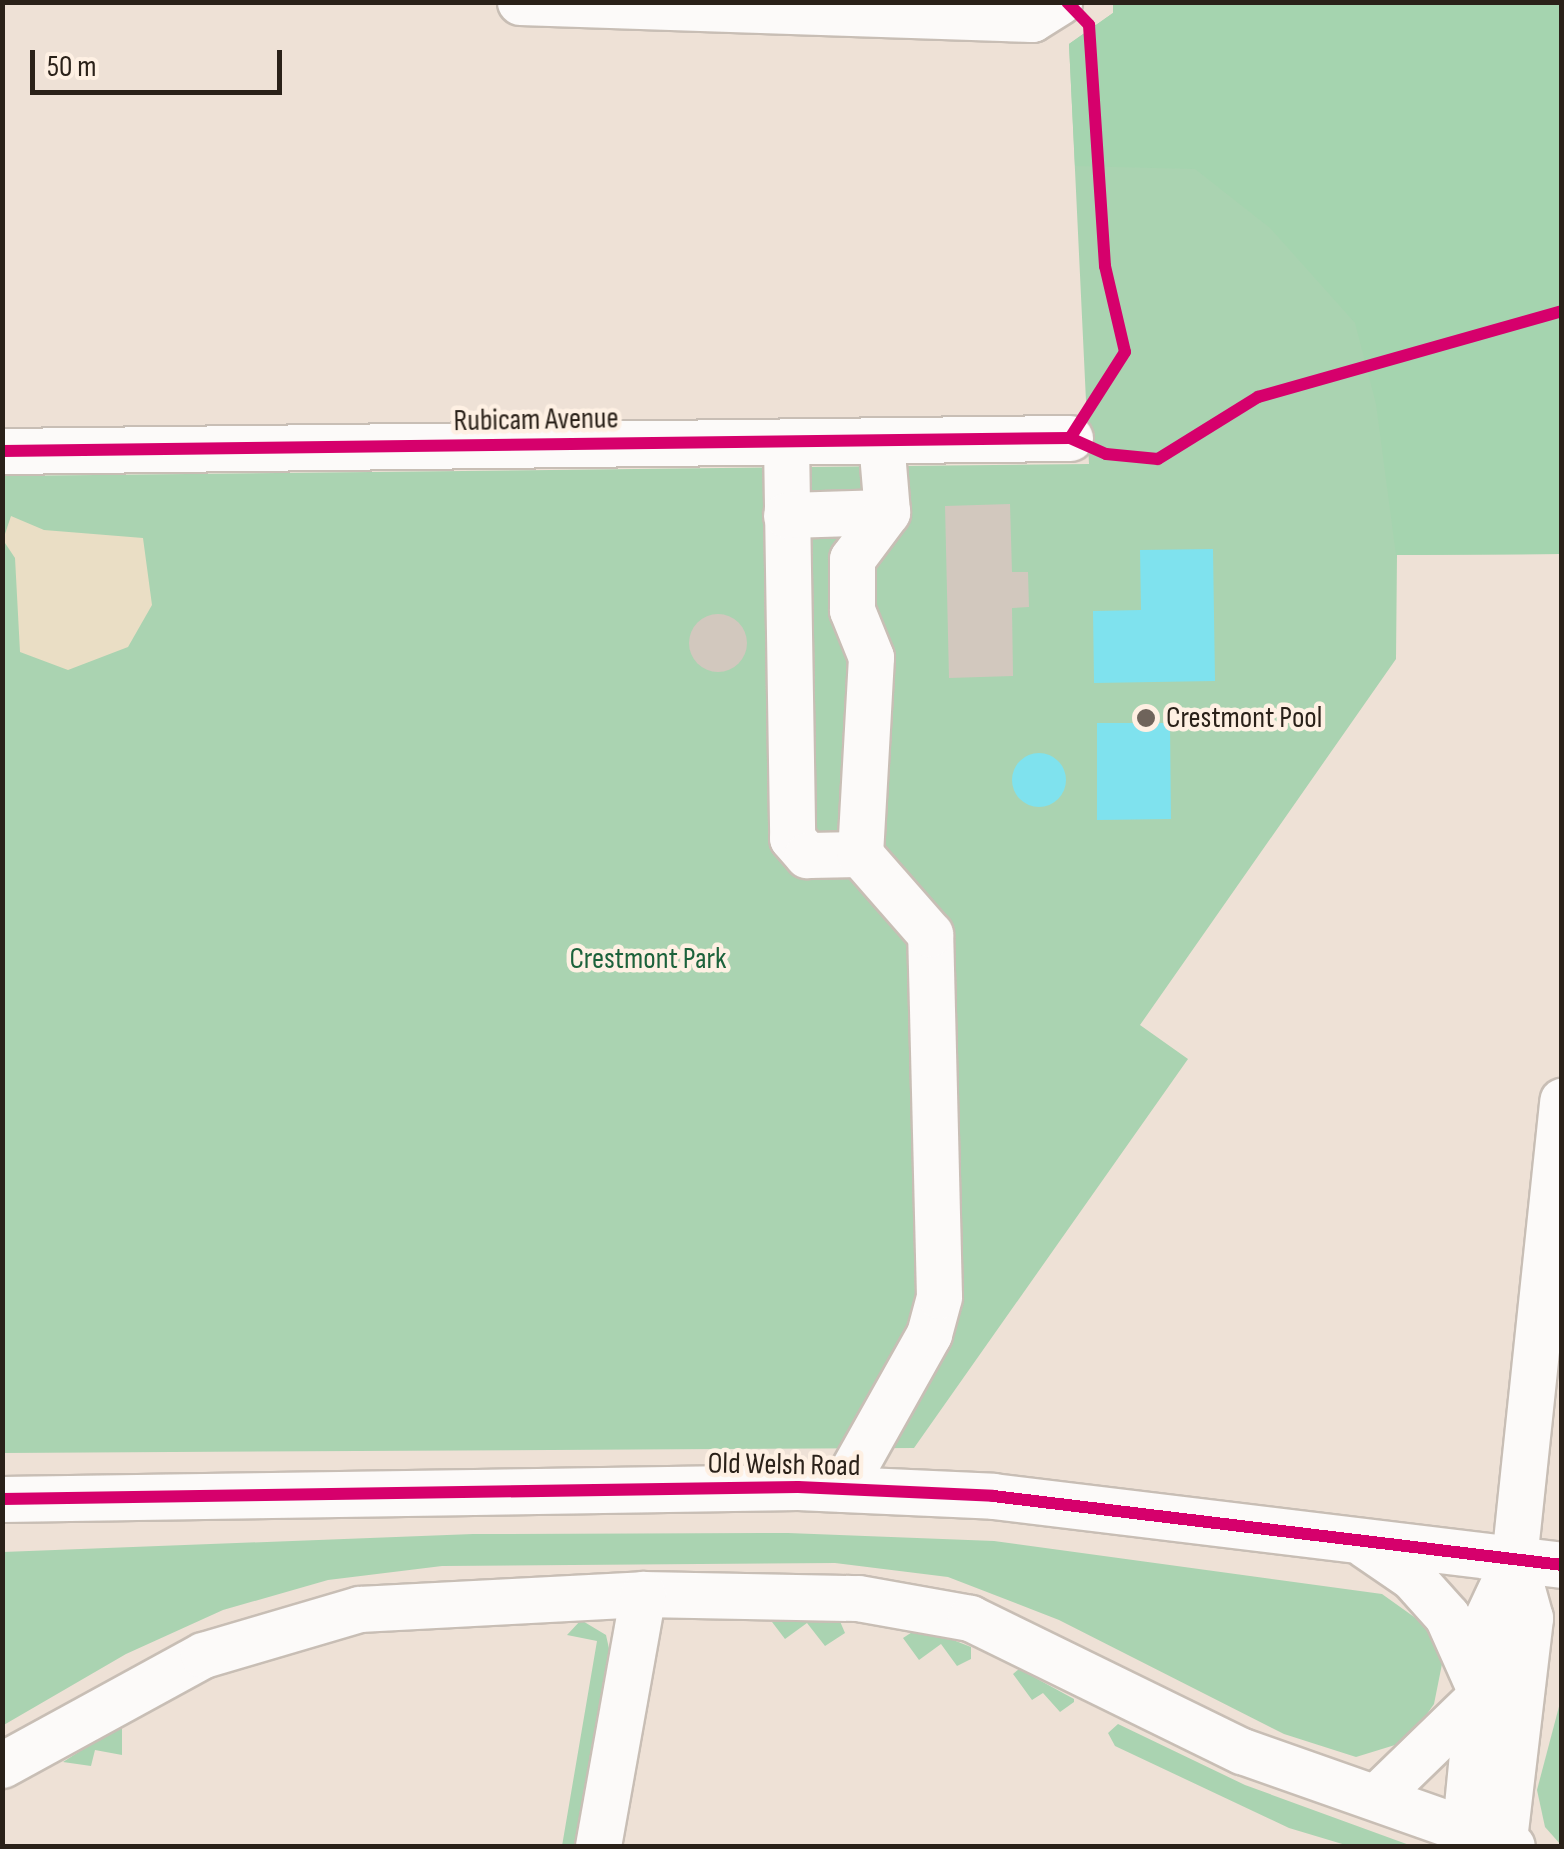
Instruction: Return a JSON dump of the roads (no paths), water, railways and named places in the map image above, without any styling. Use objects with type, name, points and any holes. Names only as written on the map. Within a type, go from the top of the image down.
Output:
[{"type":"street","points":[[520,2],[1045,11]]},
{"type":"street","name":"Rubicam Avenue","points":[[2,451],[1070,438]]},
{"type":"street","points":[[842,1489],[929,1334],[939,1296],[930,934],[860,854],[871,657],[852,610],[852,559],[887,512],[881,441]]},
{"type":"street","points":[[786,442],[792,838],[807,855],[860,854]]},
{"type":"street","points":[[786,514],[887,512]]},
{"type":"street","points":[[1494,1837],[1476,1692],[1484,1622],[1514,1560],[1562,1100]]},
{"type":"street","name":"Old Welsh Road","points":[[2,1498],[842,1489],[992,1496],[1562,1566]]},
{"type":"street","points":[[1363,1544],[1412,1577],[1447,1616],[1476,1692]]},
{"type":"street","points":[[1494,1837],[1523,1704],[1530,1618],[1514,1560]]},
{"type":"street","points":[[2,1765],[156,1676],[304,1621],[458,1600],[642,1594],[858,1598],[970,1618],[1242,1750],[1494,1837]]},
{"type":"street","points":[[598,1846],[642,1594]]},
{"type":"street","points":[[1523,1704],[1562,1648]]},
{"type":"street","points":[[1376,1798],[1476,1692]]},
{"type":"water","points":[[1213,549],[1215,681],[1094,683],[1093,611],[1141,610],[1140,550]]},
{"type":"water","points":[[1097,723],[1170,723],[1171,819],[1097,820]]},
{"type":"water","points":[[1039,753],[1058,761],[1066,780],[1058,799],[1039,807],[1020,799],[1012,780],[1020,761]]},
{"type":"place","name":"Crestmont Pool","points":[[1146,718]]},
{"type":"park label","name":"Crestmont Park","points":[[648,959]]}]
